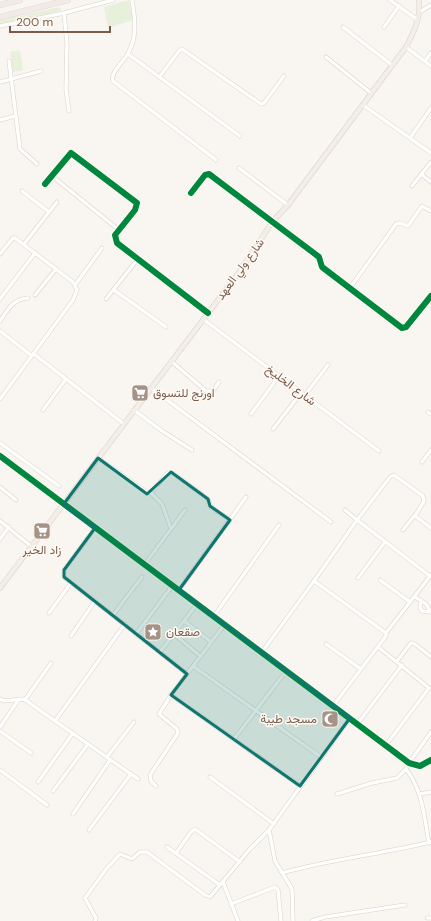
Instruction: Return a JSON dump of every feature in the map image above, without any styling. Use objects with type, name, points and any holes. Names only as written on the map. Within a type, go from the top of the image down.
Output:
[{"type":"highway","points":[[0,5],[20,0]]},
{"type":"highway","points":[[0,17],[68,0]]},
{"type":"main road","name":"شارع ولي العهد","points":[[0,588],[237,276],[273,221],[288,205],[406,47],[418,20],[420,12],[419,0]]},
{"type":"street","points":[[0,26],[64,13],[113,0]]},
{"type":"street","points":[[132,0],[135,29],[128,54],[112,76],[113,81],[216,160]]},
{"type":"street","points":[[390,0],[418,20]]},
{"type":"street","points":[[420,12],[431,4]]},
{"type":"street","points":[[384,27],[399,6]]},
{"type":"street","points":[[64,13],[67,44],[66,89],[69,111]]},
{"type":"street","points":[[342,27],[392,66]]},
{"type":"street","points":[[406,47],[431,66]]},
{"type":"street","points":[[160,76],[182,49],[261,104],[264,103],[284,76]]},
{"type":"street","points":[[425,62],[431,53]]},
{"type":"street","points":[[128,54],[240,136]]},
{"type":"street","points":[[326,57],[371,93]]},
{"type":"street","points":[[9,61],[15,116],[21,150],[37,164]]},
{"type":"street","points":[[0,82],[41,71]]},
{"type":"street","points":[[362,105],[431,153]]},
{"type":"street","points":[[410,138],[431,108]]},
{"type":"street","points":[[0,120],[15,116]]},
{"type":"street","points":[[45,184],[71,153],[136,203],[135,210],[115,235],[117,243],[137,260],[208,313]]},
{"type":"street","points":[[412,186],[431,162]]},
{"type":"street","points":[[239,168],[288,205]]},
{"type":"street","points":[[191,193],[205,175],[209,174],[319,257],[322,267],[402,328],[406,327],[431,296]]},
{"type":"street","points":[[421,174],[431,182]]},
{"type":"street","points":[[52,176],[119,230]]},
{"type":"street","points":[[22,191],[49,212]]},
{"type":"street","points":[[24,244],[57,202]]},
{"type":"street","points":[[350,288],[396,224],[400,223],[408,226],[422,206],[431,211]]},
{"type":"street","points":[[0,254],[13,238],[24,244],[76,285]]},
{"type":"street","points":[[0,399],[73,300],[76,294],[76,285],[102,248]]},
{"type":"street","points":[[0,299],[35,253]]},
{"type":"street","points":[[106,299],[137,260]]},
{"type":"street","points":[[35,295],[56,269]]},
{"type":"street","points":[[114,290],[166,327]]},
{"type":"street","points":[[0,321],[12,303],[28,298]]},
{"type":"street","name":"شارع الخليخ","points":[[203,319],[379,451]]},
{"type":"street","points":[[0,330],[124,424]]},
{"type":"street","points":[[171,361],[206,391],[213,391],[219,382]]},
{"type":"street","points":[[273,429],[328,365]]},
{"type":"street","points":[[251,414],[279,376]]},
{"type":"street","points":[[43,410],[66,379]]},
{"type":"street","points":[[151,388],[331,522]]},
{"type":"street","points":[[134,410],[162,431],[192,450]]},
{"type":"street","points":[[0,443],[59,486]]},
{"type":"street","points":[[422,462],[431,450]]},
{"type":"street","points":[[427,455],[431,458]]},
{"type":"street","points":[[0,456],[63,505],[145,564],[333,706],[358,723],[409,763],[420,766],[431,760]]},
{"type":"street","points":[[98,458],[145,493],[150,492],[171,472],[208,499],[211,507],[230,520]]},
{"type":"street","points":[[262,652],[357,520],[390,477],[394,475],[423,496],[424,500],[415,515],[403,530]]},
{"type":"street","points":[[0,487],[16,500]]},
{"type":"street","points":[[150,492],[162,504],[171,529]]},
{"type":"street","points":[[179,590],[246,497]]},
{"type":"street","points":[[145,564],[185,510]]},
{"type":"street","points":[[333,706],[378,647],[386,632],[431,576],[345,510]]},
{"type":"street","points":[[415,515],[431,528]]},
{"type":"street","points":[[0,521],[32,547]]},
{"type":"street","points":[[214,616],[279,525]]},
{"type":"street","points":[[0,539],[9,528]]},
{"type":"street","points":[[95,528],[64,570],[64,577],[187,674]]},
{"type":"street","points":[[358,578],[385,542]]},
{"type":"street","points":[[113,615],[142,577]]},
{"type":"street","points":[[380,580],[410,602]]},
{"type":"street","points":[[314,581],[386,632]]},
{"type":"street","points":[[49,613],[71,583]]},
{"type":"street","points":[[136,634],[170,589]]},
{"type":"street","points":[[415,596],[427,605],[431,612]]},
{"type":"street","points":[[421,600],[420,608],[422,611],[431,612]]},
{"type":"street","points":[[71,636],[94,601]]},
{"type":"street","points":[[160,652],[197,604]]},
{"type":"street","points":[[184,621],[211,642]]},
{"type":"street","points":[[55,721],[125,624]]},
{"type":"street","points":[[156,786],[151,781],[150,775],[178,733],[177,730],[158,714],[225,624]]},
{"type":"street","points":[[174,634],[200,656]]},
{"type":"street","points":[[397,661],[411,643],[415,644],[431,657]]},
{"type":"street","points":[[326,644],[361,669]]},
{"type":"street","points":[[378,647],[430,688],[386,745]]},
{"type":"street","points":[[25,700],[50,663]]},
{"type":"street","points":[[358,723],[402,665]]},
{"type":"street","points":[[193,666],[222,685],[256,712],[321,757]]},
{"type":"street","points":[[234,740],[287,670]]},
{"type":"street","points":[[171,695],[300,786]]},
{"type":"street","points":[[0,699],[4,701],[19,699],[25,700],[138,779]]},
{"type":"street","points":[[0,727],[19,699]]},
{"type":"street","points":[[95,921],[96,918],[85,900],[86,897],[107,868],[120,854],[132,859],[140,852],[147,852],[207,897],[211,896],[249,850],[274,824],[350,718]]},
{"type":"street","points":[[107,757],[134,722]]},
{"type":"street","points":[[0,732],[31,753]]},
{"type":"street","points":[[337,794],[372,783],[396,779],[406,769],[431,732]]},
{"type":"street","points":[[38,782],[72,733]]},
{"type":"street","points":[[53,791],[88,744]]},
{"type":"street","points":[[73,814],[110,760]]},
{"type":"street","points":[[282,873],[324,862],[355,858],[430,842],[420,794],[414,780],[406,769]]},
{"type":"street","points":[[0,770],[47,805]]},
{"type":"street","points":[[89,830],[131,774]]},
{"type":"street","points":[[210,776],[274,824]]},
{"type":"street","points":[[420,794],[431,792]]},
{"type":"street","points":[[426,825],[431,824]]},
{"type":"street","points":[[176,853],[191,832],[195,829],[240,862]]},
{"type":"street","points":[[269,830],[274,857],[292,889],[293,921]]},
{"type":"street","points":[[167,846],[222,884],[238,921]]},
{"type":"street","points":[[231,904],[275,887],[278,890],[281,921]]},
{"type":"street","points":[[312,921],[325,917],[405,905]]},
{"type":"highlighted area","points":[[98,458],[147,494],[171,472],[208,499],[210,506],[230,520],[179,590],[350,718],[300,786],[171,695],[187,674],[64,577],[64,570],[95,528],[63,505]]},
{"type":"green space","points":[[129,0],[133,20],[108,28],[104,7]]},
{"type":"green space","points":[[59,7],[61,9],[60,11],[0,24],[0,20]]},
{"type":"green space","points":[[20,50],[23,70],[13,72],[10,52]]},
{"type":"cycle path","points":[[45,184],[71,153],[137,203],[135,210],[115,235],[117,243],[208,313]]},
{"type":"cycle path","points":[[191,193],[205,175],[209,174],[319,257],[322,267],[402,328],[406,327],[431,296]]},
{"type":"cycle path","points":[[0,456],[409,763],[420,766],[431,760]]},
{"type":"place","name":"اورنج للتسوق","points":[[140,393]]},
{"type":"place","name":"زاد الخير","points":[[42,531]]},
{"type":"place","name":"صقعان","points":[[153,632]]},
{"type":"place","name":"مسجد طيبة","points":[[330,719]]}]
